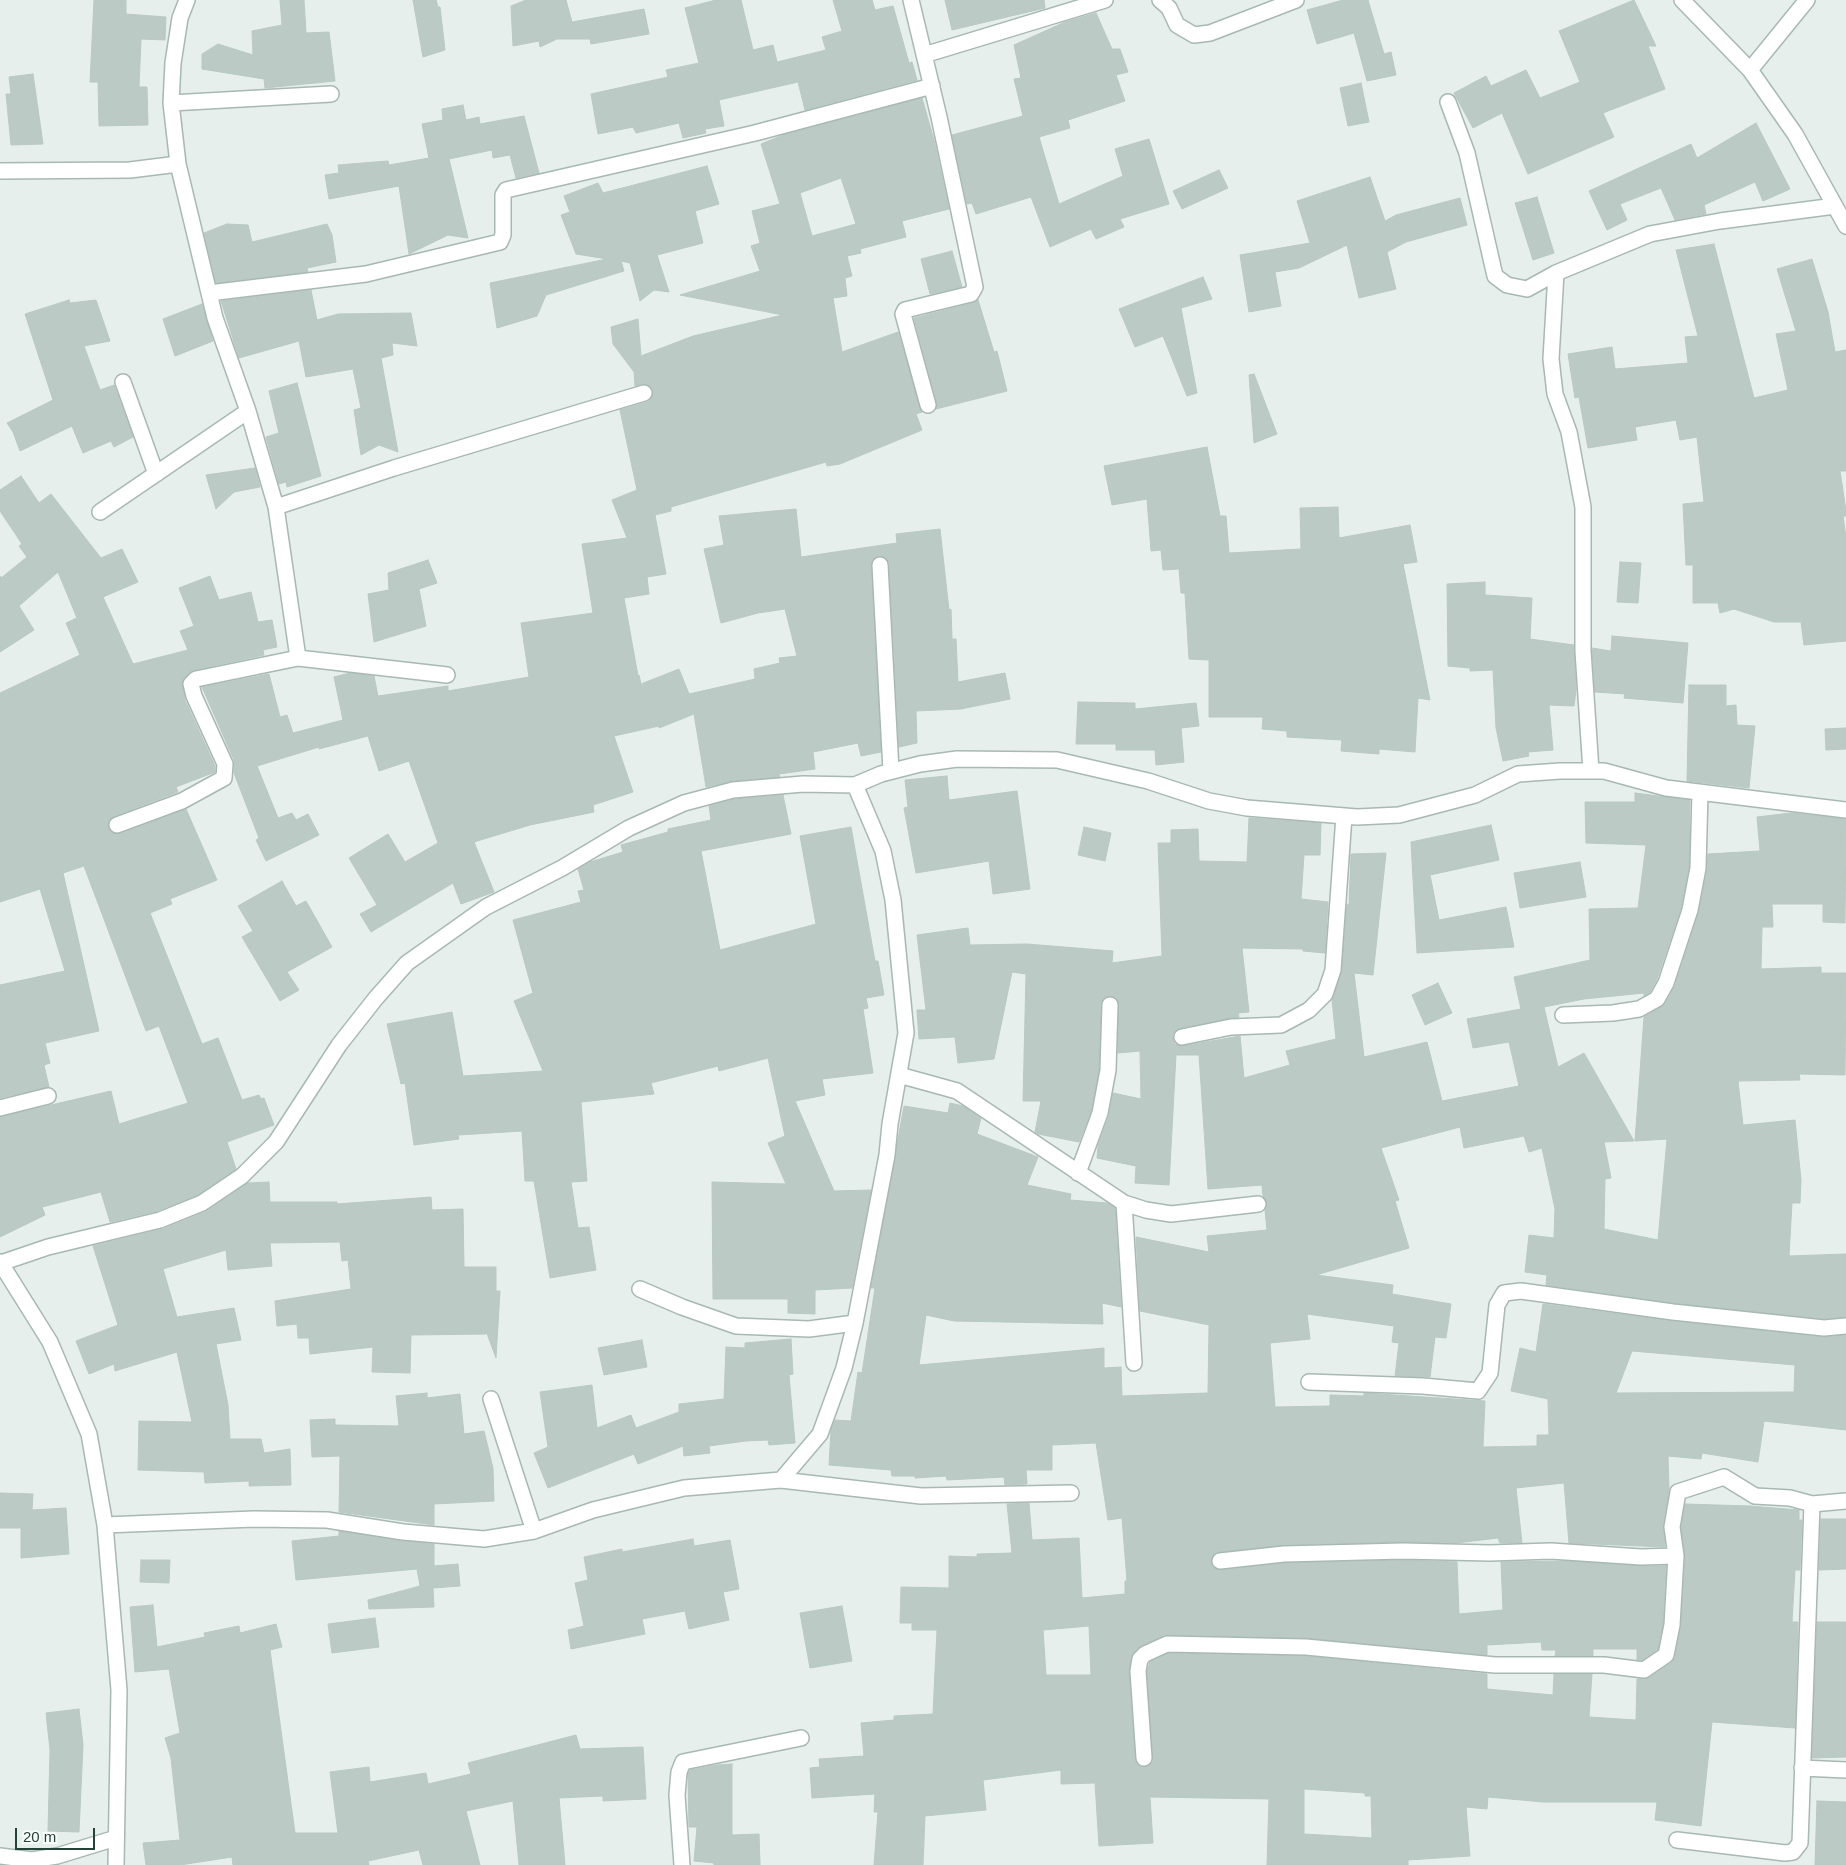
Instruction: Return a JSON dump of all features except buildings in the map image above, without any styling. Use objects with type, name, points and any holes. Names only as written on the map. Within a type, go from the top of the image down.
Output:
[{"type":"street","points":[[187,0],[180,18],[173,63],[171,103],[178,164],[215,318],[248,411],[276,507],[298,658]]},
{"type":"street","points":[[912,0],[975,287],[971,294],[905,310],[903,314],[928,405]]},
{"type":"street","points":[[924,55],[1105,0]]},
{"type":"street","points":[[1160,0],[1169,8],[1178,25],[1194,35],[1210,33],[1296,0]]},
{"type":"street","points":[[1682,0],[1750,70],[1795,134],[1834,206],[1845,222]]},
{"type":"street","points":[[1750,70],[1807,0]]},
{"type":"street","points":[[209,293],[366,274],[500,242],[503,235],[504,195],[506,190],[755,133],[932,86]]},
{"type":"street","points":[[171,103],[332,94]]},
{"type":"street","points":[[1448,102],[1468,153],[1495,276],[1507,285],[1527,289],[1556,273],[1650,234],[1720,221],[1834,206]]},
{"type":"street","points":[[0,171],[130,170],[178,164]]},
{"type":"street","points":[[1556,273],[1551,359],[1555,394],[1569,432],[1583,508],[1583,651],[1591,771]]},
{"type":"street","points":[[123,382],[156,474]]},
{"type":"street","points":[[276,507],[394,468],[644,393]]},
{"type":"street","points":[[100,512],[248,411]]},
{"type":"street","points":[[880,565],[892,771]]},
{"type":"street","points":[[117,825],[182,800],[224,778],[225,764],[191,684],[196,679],[298,658],[447,676]]},
{"type":"street","points":[[116,1865],[119,1690],[106,1525],[89,1434],[50,1342],[1,1263],[48,1247],[160,1220],[202,1204],[242,1176],[276,1142],[339,1045],[407,963],[486,907],[562,868],[630,828],[684,803],[733,790],[803,784],[855,785],[892,771],[920,764],[957,759],[1057,760],[1148,781],[1209,801],[1246,808],[1344,816],[1398,815],[1475,795],[1518,774],[1591,771],[1604,771],[1666,788],[1846,810]]},
{"type":"street","points":[[781,1480],[820,1434],[844,1368],[855,1323],[906,1033],[893,900],[883,851],[855,785]]},
{"type":"street","points":[[1564,1015],[1639,1009],[1657,999],[1666,983],[1690,910],[1698,868],[1700,793]]},
{"type":"street","points":[[1182,1037],[1231,1027],[1281,1025],[1309,1010],[1325,994],[1333,970],[1344,816]]},
{"type":"street","points":[[1078,1173],[1100,1113],[1108,1070],[1110,1005]]},
{"type":"street","points":[[899,1075],[957,1091],[1124,1203],[1146,1210],[1171,1214],[1258,1204]]},
{"type":"street","points":[[0,1108],[48,1096]]},
{"type":"street","points":[[1124,1203],[1134,1363]]},
{"type":"street","points":[[640,1289],[682,1307],[736,1326],[809,1329],[855,1323]]},
{"type":"street","points":[[1309,1382],[1423,1386],[1478,1391],[1490,1373],[1497,1304],[1504,1293],[1521,1291],[1673,1312],[1824,1328],[1846,1326]]},
{"type":"street","points":[[491,1399],[534,1531]]},
{"type":"street","points":[[1144,1758],[1138,1671],[1140,1660],[1145,1654],[1167,1644],[1306,1647],[1495,1665],[1604,1665],[1644,1670],[1666,1655],[1672,1625],[1676,1556],[1672,1527],[1678,1492],[1724,1477],[1755,1496],[1790,1498],[1812,1504],[1846,1501]]},
{"type":"street","points":[[106,1525],[254,1519],[327,1520],[403,1532],[484,1539],[534,1531],[593,1510],[684,1488],[781,1480],[921,1496],[1071,1494]]},
{"type":"street","points":[[1677,1840],[1785,1853],[1793,1852],[1800,1843],[1812,1504]]},
{"type":"street","points":[[1220,1561],[1284,1554],[1403,1551],[1490,1553],[1551,1551],[1641,1557],[1676,1556]]},
{"type":"street","points":[[682,1865],[677,1795],[679,1772],[683,1762],[801,1738]]},
{"type":"street","points":[[1802,1768],[1846,1770]]},
{"type":"street","points":[[0,1856],[32,1860],[57,1856],[116,1838]]}]
